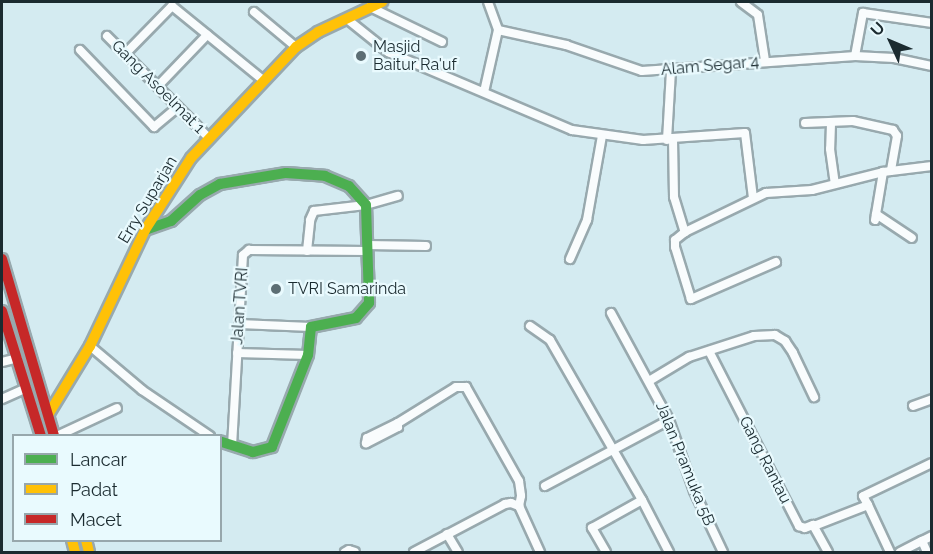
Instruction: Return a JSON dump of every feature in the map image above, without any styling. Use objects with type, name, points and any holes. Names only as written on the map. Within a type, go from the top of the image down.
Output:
[{"type":"street","name":"Erry Suparjan","points":[[48,415],[90,346],[145,230],[173,184],[209,138],[296,47],[318,32],[382,2]]},
{"type":"street","points":[[484,92],[496,29],[488,2]]},
{"type":"street","points":[[741,2],[758,15],[765,61]]},
{"type":"street","points":[[126,53],[172,6],[263,80]]},
{"type":"street","points":[[370,7],[442,42]]},
{"type":"street","points":[[254,12],[296,47]]},
{"type":"street","points":[[855,56],[863,13],[932,23]]},
{"type":"street","points":[[347,19],[388,52],[559,126],[602,136],[670,140],[745,133],[753,198]]},
{"type":"street","name":"Alam Segar 4","points":[[496,29],[566,45],[642,71],[855,56],[894,58],[932,66]]},
{"type":"street","points":[[158,86],[207,35]]},
{"type":"street","name":"Gang Asoelmat 1","points":[[107,36],[209,138]]},
{"type":"street","points":[[80,50],[154,127],[178,107]]},
{"type":"street","points":[[671,70],[670,140],[674,197],[685,232]]},
{"type":"street","points":[[805,123],[853,121],[895,131],[897,135],[875,217],[912,238]]},
{"type":"street","points":[[831,123],[830,149],[834,184]]},
{"type":"street","points":[[570,259],[587,220],[602,136]]},
{"type":"street","points":[[776,261],[691,298],[675,247],[675,240],[685,232],[753,198],[775,190],[812,190],[887,171],[932,166]]},
{"type":"street","points":[[145,230],[171,221],[200,195],[220,184],[286,173],[325,176],[350,186],[366,205],[369,303],[363,312],[356,318],[311,327],[239,324]]},
{"type":"street","points":[[307,251],[310,220],[314,211],[366,205],[398,196]]},
{"type":"street","name":"Jalan TVRI","points":[[232,446],[245,252],[249,250],[307,251],[426,246]]},
{"type":"street","points":[[2,265],[56,434]]},
{"type":"street","points":[[2,311],[41,434]]},
{"type":"street","name":"Jalan Pramuka 5B","points":[[611,313],[669,420],[694,491],[723,552]]},
{"type":"street","points":[[530,326],[550,340],[642,500],[669,552]]},
{"type":"street","points":[[222,442],[254,452],[272,447],[308,355],[311,327]]},
{"type":"street","points":[[649,381],[681,360],[767,335],[781,338],[790,349],[814,397]]},
{"type":"street","points":[[90,346],[142,390],[208,434]]},
{"type":"street","name":"Gang Rantau","points":[[709,351],[799,526],[805,528],[814,526]]},
{"type":"street","points":[[237,353],[308,355]]},
{"type":"street","points":[[2,362],[18,358]]},
{"type":"street","points":[[398,423],[456,387],[466,387],[519,481],[521,496],[519,506],[540,552]]},
{"type":"street","points":[[2,399],[27,388]]},
{"type":"street","points":[[913,406],[932,399]]},
{"type":"street","points":[[58,434],[117,408]]},
{"type":"street","points":[[545,486],[669,420]]},
{"type":"street","points":[[890,552],[863,496],[932,463]]},
{"type":"street","points":[[606,552],[592,528],[642,500]]},
{"type":"street","points":[[414,552],[505,504],[511,503],[519,506]]},
{"type":"street","points":[[828,552],[814,526],[868,505]]},
{"type":"street","points":[[447,534],[458,552]]},
{"type":"street","points":[[900,552],[932,536]]},
{"type":"street","points":[[922,542],[927,552]]},
{"type":"street","points":[[345,552],[349,550],[355,552]]},
{"type":"traffic: fast","points":[[145,230],[171,221],[200,195],[220,184],[286,173],[325,176],[349,186],[366,205],[369,303],[356,318],[311,327],[308,355],[272,447],[253,452],[222,442]]},
{"type":"traffic: slow","points":[[48,415],[90,346],[145,230],[191,158],[296,47],[318,32],[382,2]]},
{"type":"traffic: slow","points":[[72,542],[75,552]]},
{"type":"traffic: slow","points":[[86,542],[89,552]]},
{"type":"traffic: jam","points":[[2,259],[53,434]]},
{"type":"traffic: jam","points":[[2,311],[40,434]]},
{"type":"place","name":"Masjid Baitur Ra'uf","points":[[361,56]]},
{"type":"place","name":"TVRI Samarinda","points":[[276,289]]}]
